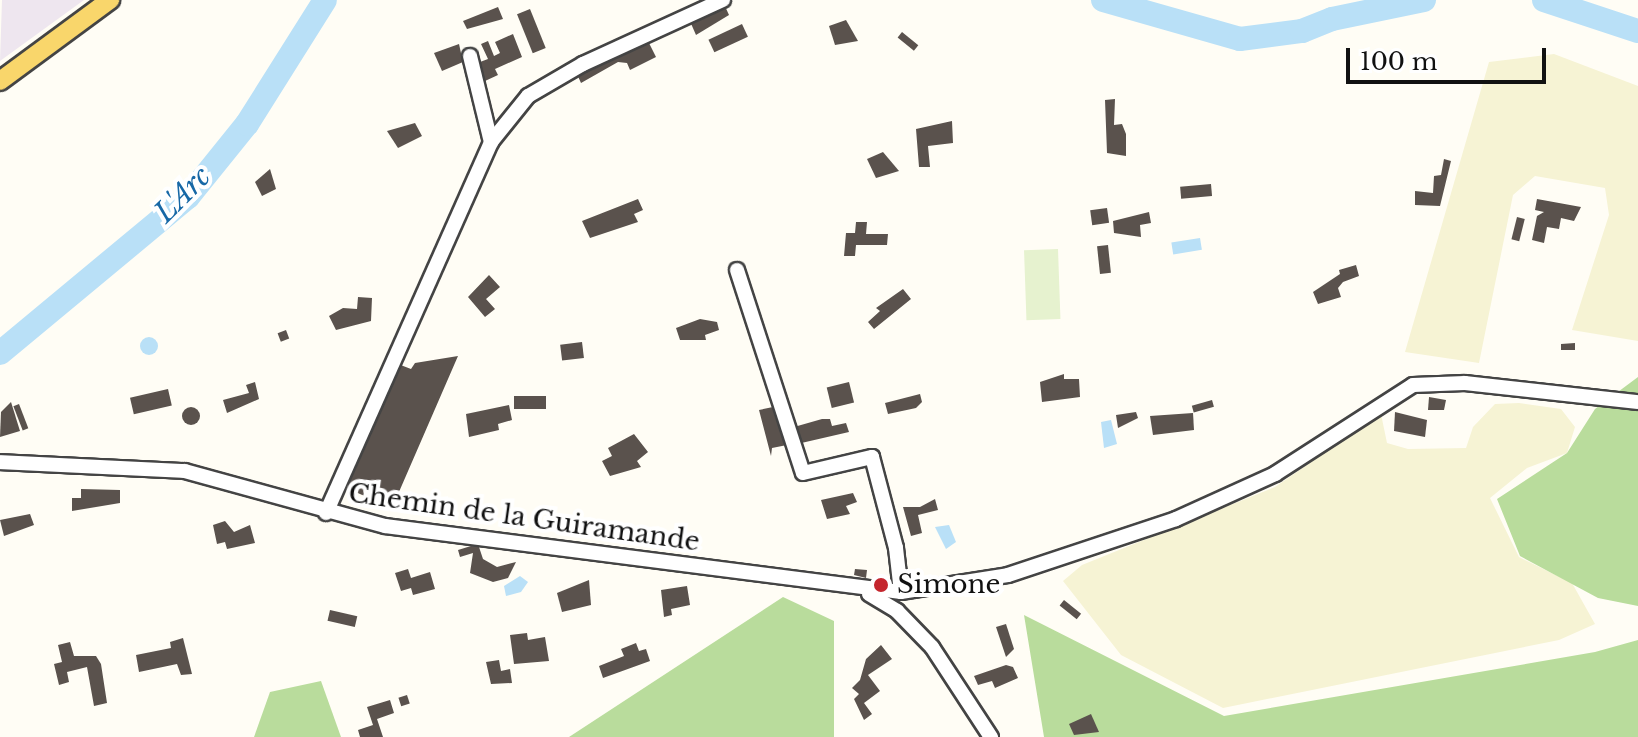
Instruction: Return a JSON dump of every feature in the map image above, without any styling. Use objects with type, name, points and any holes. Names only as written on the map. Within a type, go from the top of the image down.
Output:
[{"type":"main road","points":[[0,81],[110,0]]},
{"type":"street","points":[[326,513],[491,142],[528,96],[583,64],[723,0]]},
{"type":"street","points":[[470,56],[491,142]]},
{"type":"street","points":[[737,270],[803,473],[872,457],[896,548],[901,592]]},
{"type":"street","name":"Chemin de la Guiramande","points":[[0,462],[185,471],[326,513],[423,532],[901,592],[1008,575],[1176,519],[1275,474],[1413,385],[1465,383],[1638,402]]},
{"type":"street","points":[[854,587],[897,611],[932,647],[991,737]]},
{"type":"shaded area","points":[[2,0],[84,0],[0,61]]},
{"type":"shaded area","points":[[1554,54],[1638,86],[1638,341],[1572,330],[1609,215],[1605,188],[1535,176],[1513,195],[1479,363],[1405,352],[1489,62]]},
{"type":"shaded area","points":[[1519,403],[1561,409],[1575,427],[1567,453],[1527,468],[1490,498],[1519,557],[1572,583],[1595,624],[1559,640],[1223,708],[1121,655],[1063,581],[1082,565],[1275,487],[1381,414],[1387,443],[1408,449],[1466,448],[1473,427],[1495,404]]},
{"type":"green space","points":[[1058,249],[1060,319],[1026,320],[1024,250]]},
{"type":"green space","points":[[1638,377],[1638,606],[1598,598],[1520,556],[1497,499],[1567,453],[1595,409]]},
{"type":"green space","points":[[783,597],[834,621],[834,737],[569,737]]},
{"type":"green space","points":[[1024,615],[1224,716],[1595,652],[1638,640],[1638,737],[1044,737]]},
{"type":"green space","points":[[321,681],[341,737],[254,737],[270,692]]},
{"type":"water","points":[[1200,238],[1202,250],[1173,254],[1171,243]]},
{"type":"water","points":[[145,337],[153,337],[158,346],[156,353],[145,355],[140,350],[140,342]]},
{"type":"water","points":[[1111,420],[1117,444],[1104,448],[1101,422]]},
{"type":"water","points":[[949,525],[956,542],[946,549],[935,527]]},
{"type":"water","points":[[520,576],[528,582],[521,592],[506,596],[504,586]]},
{"type":"building","points":[[724,4],[729,15],[696,35],[689,19]]},
{"type":"building","points":[[498,7],[503,19],[467,29],[463,21]]},
{"type":"building","points":[[530,9],[546,48],[533,53],[517,14]]},
{"type":"building","points":[[846,20],[858,41],[835,45],[829,26]]},
{"type":"building","points":[[742,24],[748,37],[714,52],[708,40]]},
{"type":"building","points":[[902,32],[918,45],[914,51],[898,37]]},
{"type":"building","points":[[513,34],[522,57],[495,69],[498,75],[485,81],[480,62],[488,59],[481,44],[488,41],[494,56],[500,53],[495,42]]},
{"type":"building","points":[[647,39],[656,57],[630,70],[627,63],[618,62],[581,83],[576,72]]},
{"type":"building","points":[[459,44],[463,62],[442,71],[434,53]]},
{"type":"building","points":[[1115,99],[1114,125],[1122,124],[1126,134],[1126,156],[1107,153],[1105,100]]},
{"type":"building","points":[[952,121],[953,143],[928,146],[930,167],[919,167],[916,129]]},
{"type":"building","points":[[415,123],[422,136],[398,148],[387,131]]},
{"type":"building","points":[[883,152],[899,171],[876,178],[867,159]]},
{"type":"building","points":[[1444,159],[1451,161],[1440,206],[1415,205],[1415,191],[1433,193],[1434,176],[1441,175]]},
{"type":"building","points":[[270,169],[276,189],[262,196],[255,182]]},
{"type":"building","points":[[1211,184],[1212,196],[1181,199],[1180,187]]},
{"type":"building","points":[[638,199],[643,210],[634,214],[638,222],[590,238],[582,221]]},
{"type":"building","points":[[1537,199],[1581,207],[1574,221],[1561,218],[1559,229],[1547,227],[1544,243],[1532,240],[1537,216],[1544,212],[1535,210]]},
{"type":"building","points":[[1107,208],[1109,223],[1092,225],[1090,210]]},
{"type":"building","points":[[1149,212],[1151,223],[1140,225],[1141,237],[1114,233],[1113,221]]},
{"type":"building","points":[[1517,217],[1525,219],[1519,241],[1511,239]]},
{"type":"building","points":[[856,222],[867,222],[866,234],[888,234],[887,245],[856,245],[855,256],[844,256],[846,233],[855,233]]},
{"type":"building","points":[[1108,245],[1111,273],[1100,274],[1097,246]]},
{"type":"building","points":[[1356,265],[1359,276],[1343,282],[1338,288],[1341,297],[1318,304],[1313,292],[1340,274],[1339,270]]},
{"type":"building","points":[[489,275],[500,287],[486,299],[495,309],[485,317],[468,297]]},
{"type":"building","points":[[903,289],[911,299],[874,329],[868,322],[880,311],[876,308]]},
{"type":"building","points":[[358,297],[372,298],[371,321],[336,330],[329,316],[343,308],[357,309]]},
{"type":"building","points":[[700,319],[717,322],[719,330],[705,335],[706,340],[680,340],[676,328]]},
{"type":"building","points":[[286,330],[289,338],[281,342],[278,333]]},
{"type":"building","points":[[582,342],[584,358],[562,361],[560,345]]},
{"type":"building","points":[[1575,343],[1575,350],[1561,350],[1561,344]]},
{"type":"building","points":[[458,356],[392,508],[344,487],[398,364],[411,369],[415,363]]},
{"type":"building","points":[[1064,374],[1064,379],[1079,379],[1080,397],[1042,402],[1040,382]]},
{"type":"building","points":[[255,382],[259,399],[227,413],[223,400],[249,393],[246,385]]},
{"type":"building","points":[[849,382],[854,402],[832,408],[827,388]]},
{"type":"building","points":[[168,389],[172,406],[134,414],[130,398]]},
{"type":"building","points":[[920,394],[922,402],[916,408],[888,414],[885,403]]},
{"type":"building","points":[[514,396],[546,396],[546,409],[514,409]]},
{"type":"building","points":[[1429,397],[1446,400],[1444,410],[1428,410]]},
{"type":"building","points":[[1212,400],[1214,407],[1194,413],[1192,406]]},
{"type":"building","points":[[11,402],[20,431],[0,437],[1,412]]},
{"type":"building","points":[[19,404],[28,428],[23,430],[13,406]]},
{"type":"building","points":[[509,405],[512,420],[498,424],[499,430],[469,437],[466,414]]},
{"type":"building","points":[[191,407],[200,416],[191,425],[182,416]]},
{"type":"building","points":[[773,407],[787,445],[772,448],[771,456],[759,410]]},
{"type":"building","points":[[1136,412],[1138,418],[1118,428],[1116,415]]},
{"type":"building","points":[[1395,412],[1427,420],[1425,437],[1394,431]]},
{"type":"building","points":[[1193,413],[1194,430],[1153,435],[1150,416]]},
{"type":"building","points":[[830,419],[832,426],[846,423],[849,432],[797,444],[794,427]]},
{"type":"building","points":[[634,434],[648,452],[637,461],[641,467],[610,476],[602,461],[612,456],[608,448]]},
{"type":"building","points":[[81,489],[120,490],[120,503],[72,511],[72,498],[81,498]]},
{"type":"building","points":[[853,493],[857,502],[846,506],[850,514],[827,519],[821,500]]},
{"type":"building","points":[[935,499],[938,510],[918,515],[922,533],[911,536],[903,507],[920,507]]},
{"type":"building","points":[[30,514],[34,525],[4,536],[0,520]]},
{"type":"building","points":[[225,521],[234,532],[250,525],[255,543],[227,549],[225,542],[217,544],[213,525]]},
{"type":"building","points":[[479,547],[483,559],[497,567],[516,562],[508,578],[493,582],[470,573],[473,553],[460,557],[458,550]]},
{"type":"building","points":[[408,569],[411,578],[430,572],[435,589],[413,595],[411,588],[401,591],[395,573]]},
{"type":"building","points":[[855,569],[867,570],[866,578],[854,575]]},
{"type":"building","points":[[589,580],[591,605],[562,612],[557,593]]},
{"type":"building","points":[[687,586],[690,605],[671,609],[672,615],[664,617],[661,590]]},
{"type":"building","points":[[1064,600],[1081,614],[1077,619],[1060,605]]},
{"type":"building","points":[[330,610],[357,616],[355,627],[328,621]]},
{"type":"building","points":[[1006,624],[1014,649],[1006,657],[996,627]]},
{"type":"building","points":[[527,633],[528,640],[545,637],[549,661],[514,664],[510,635]]},
{"type":"building","points":[[183,638],[192,674],[181,675],[177,664],[139,672],[136,655],[171,648],[170,642]]},
{"type":"building","points":[[70,642],[74,656],[96,656],[101,664],[107,703],[94,706],[87,667],[67,672],[69,682],[59,685],[54,664],[62,662],[58,645]]},
{"type":"building","points":[[636,643],[639,651],[646,649],[650,661],[603,678],[599,666],[624,656],[621,649]]},
{"type":"building","points":[[881,645],[892,659],[868,675],[880,691],[864,703],[872,714],[864,720],[854,699],[859,694],[852,688],[860,680],[866,659]]},
{"type":"building","points":[[499,660],[501,671],[510,669],[512,683],[491,684],[486,662]]},
{"type":"building","points":[[1006,665],[1013,667],[1018,678],[995,688],[992,681],[978,685],[974,676]]},
{"type":"building","points":[[407,695],[410,704],[401,706],[398,698]]},
{"type":"building","points":[[390,700],[394,713],[377,719],[383,737],[360,737],[358,730],[373,725],[367,707]]},
{"type":"building","points":[[1091,714],[1099,732],[1074,735],[1069,724]]},
{"type":"waterway","name":"L'Arc","points":[[0,353],[188,197],[247,124],[325,0]]},
{"type":"waterway","name":"L'Arc","points":[[1103,0],[1240,39],[1302,31],[1332,19],[1424,0]]},
{"type":"waterway","name":"L'Arc","points":[[1544,0],[1638,31]]},
{"type":"place","name":"Simone","points":[[881,585]]}]
